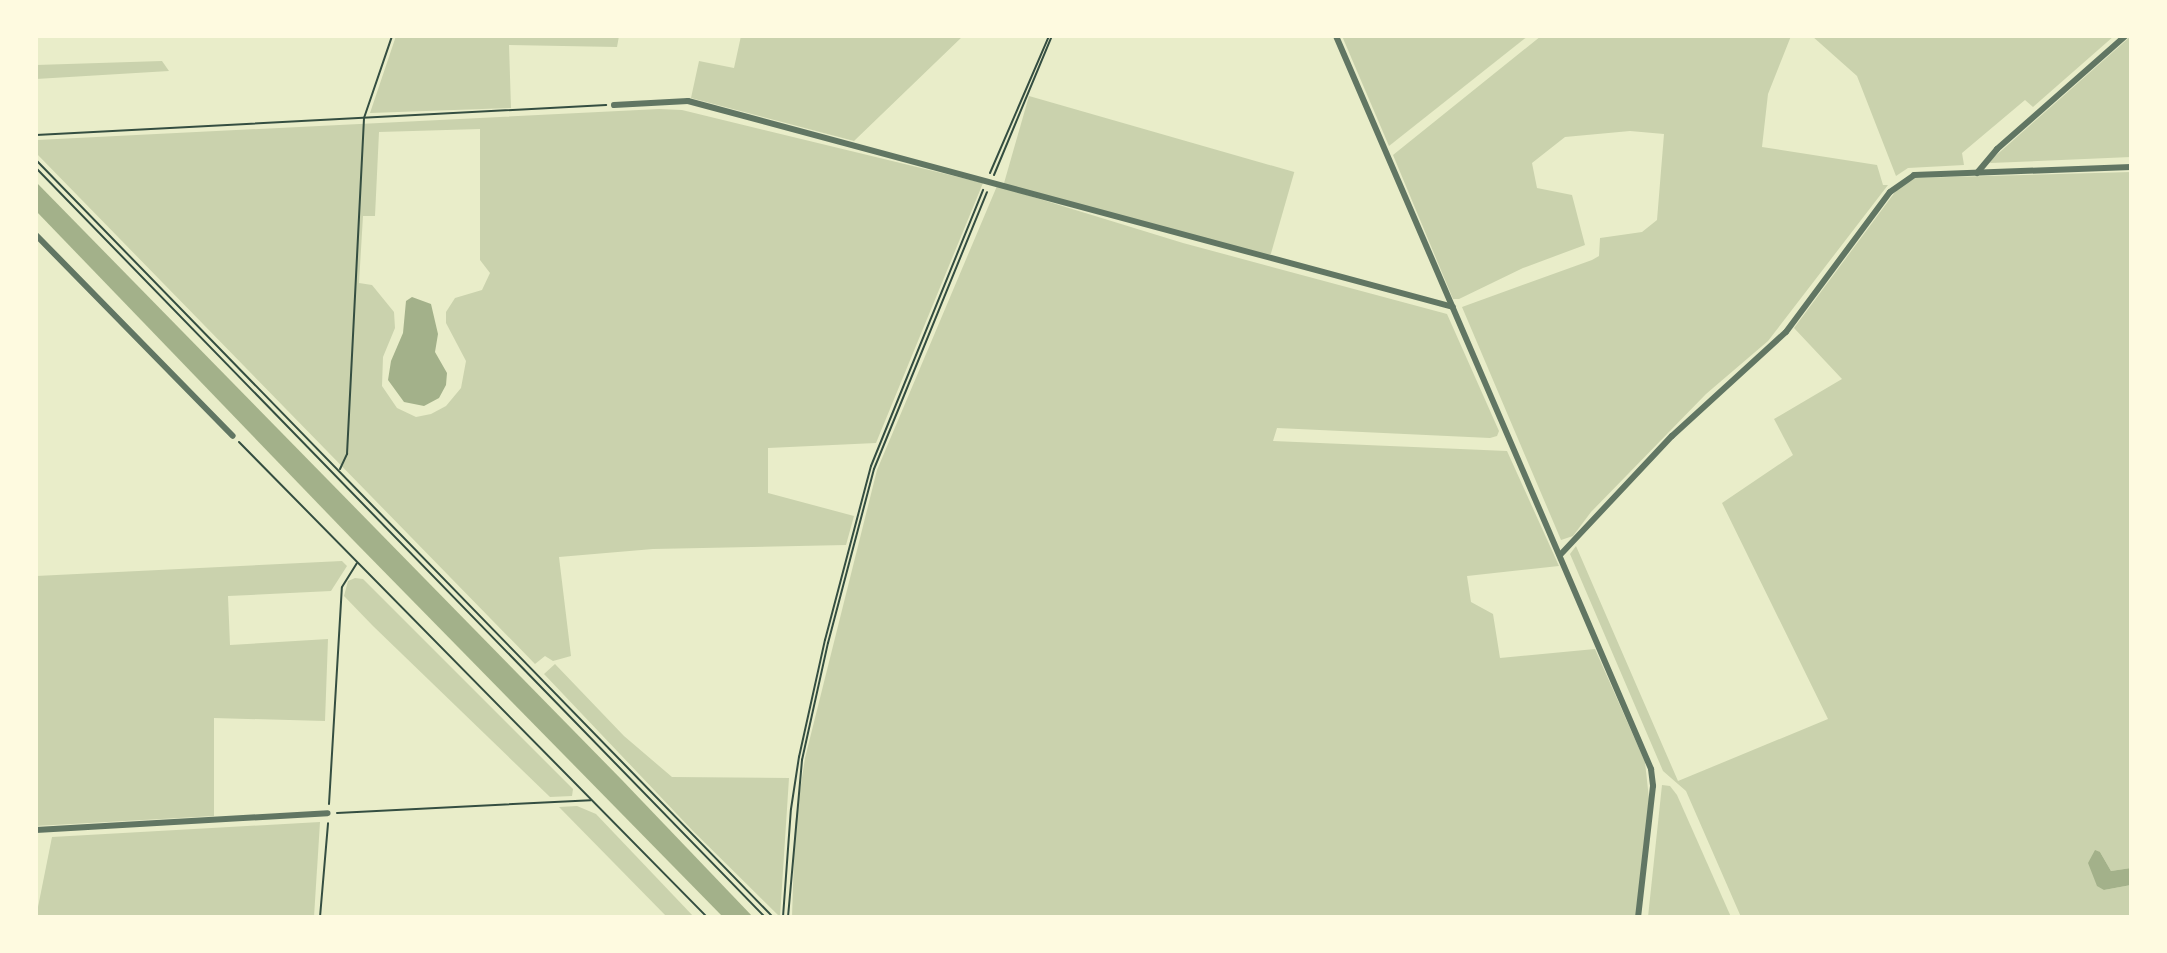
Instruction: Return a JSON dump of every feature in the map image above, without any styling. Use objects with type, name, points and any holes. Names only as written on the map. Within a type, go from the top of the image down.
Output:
[{"type":"street","points":[[1336,36],[1651,769],[1653,786],[1638,917]]},
{"type":"street","points":[[1977,173],[1997,149],[2125,36]]},
{"type":"street","points":[[614,105],[688,101],[1453,307]]},
{"type":"street","points":[[1561,554],[1672,436],[1786,332],[1890,192],[1914,175],[2131,167]]},
{"type":"street","points":[[36,235],[233,436]]},
{"type":"street","points":[[36,830],[328,813]]},
{"type":"path","points":[[340,470],[347,454],[364,118],[392,36]]},
{"type":"path","points":[[783,917],[789,821],[799,757],[825,640],[871,466],[1050,36]]},
{"type":"path","points":[[36,135],[614,105]]},
{"type":"path","points":[[36,160],[773,917]]},
{"type":"path","points":[[36,168],[765,917]]},
{"type":"path","points":[[788,917],[802,760],[828,643],[874,469],[989,180]]},
{"type":"path","points":[[233,436],[707,917]]},
{"type":"path","points":[[320,917],[342,587],[358,562]]},
{"type":"path","points":[[328,813],[592,800]]},
{"type":"shaded area","points":[[396,36],[619,36],[617,47],[509,45],[511,108],[370,113]]},
{"type":"shaded area","points":[[741,36],[963,36],[854,141],[691,98],[699,61],[734,68]]},
{"type":"shaded area","points":[[1342,36],[1528,36],[1389,146]]},
{"type":"shaded area","points":[[1541,36],[1791,36],[1768,94],[1762,147],[1877,165],[1883,185],[1888,185],[1768,341],[1706,394],[1591,512],[1573,536],[1561,540],[1462,307],[1592,260],[1599,256],[1600,238],[1642,232],[1657,220],[1664,134],[1630,131],[1565,137],[1532,163],[1537,188],[1572,195],[1585,245],[1523,268],[1459,299],[1453,299],[1393,155]]},
{"type":"shaded area","points":[[1812,36],[2114,36],[2033,107],[2025,100],[1962,153],[1964,165],[1908,168],[1896,176],[1857,76]]},
{"type":"shaded area","points":[[2131,36],[2131,157],[1990,163],[1992,159]]},
{"type":"shaded area","points":[[162,61],[169,71],[36,79],[36,65]]},
{"type":"shaded area","points":[[1029,96],[1294,172],[1269,260],[1004,183]]},
{"type":"shaded area","points":[[682,110],[983,183],[876,443],[768,448],[768,493],[854,516],[846,545],[653,549],[559,557],[571,656],[553,661],[545,656],[535,664],[36,153],[37,140]],"holes":[[[480,129],[480,260],[490,273],[482,290],[455,298],[446,312],[446,323],[466,361],[461,388],[446,406],[431,414],[416,417],[397,408],[382,386],[383,357],[395,328],[394,312],[372,285],[359,283],[363,216],[375,216],[379,132]]]},
{"type":"shaded area","points":[[2131,172],[2131,868],[2111,871],[2100,852],[2104,890],[2131,885],[2131,917],[1741,917],[1686,791],[1663,771],[1570,554],[1576,546],[1678,781],[1828,719],[1722,503],[1793,455],[1774,419],[1842,379],[1794,328],[1901,184],[1912,178]]},
{"type":"shaded area","points":[[36,182],[753,917],[723,917],[355,542],[36,211]]},
{"type":"shaded area","points":[[997,186],[1183,243],[1447,314],[1499,431],[1497,436],[1277,428],[1273,441],[1507,451],[1559,566],[1467,576],[1471,602],[1493,614],[1500,658],[1595,649],[1645,762],[1650,808],[1636,917],[792,917],[795,824],[805,758],[877,470]]},
{"type":"shaded area","points":[[412,297],[431,304],[438,334],[435,352],[447,373],[446,385],[439,398],[424,406],[404,402],[388,380],[391,361],[403,333],[406,301]]},
{"type":"shaded area","points":[[342,561],[347,566],[331,591],[228,596],[230,645],[328,639],[325,721],[214,718],[214,816],[36,826],[36,576]]},
{"type":"shaded area","points":[[363,579],[573,789],[572,796],[550,797],[373,626],[344,596],[348,581]]},
{"type":"shaded area","points":[[555,664],[624,736],[672,777],[789,778],[780,917],[693,831],[544,674]]},
{"type":"shaded area","points":[[1662,785],[1670,786],[1677,795],[1731,917],[1648,917]]},
{"type":"shaded area","points":[[577,806],[596,814],[694,917],[667,917],[559,807]]},
{"type":"shaded area","points":[[320,822],[314,917],[36,917],[52,837]]},
{"type":"shaded area","points":[[2095,850],[2100,852],[2111,871],[2131,868],[2131,885],[2104,890],[2097,886],[2088,863]]}]
